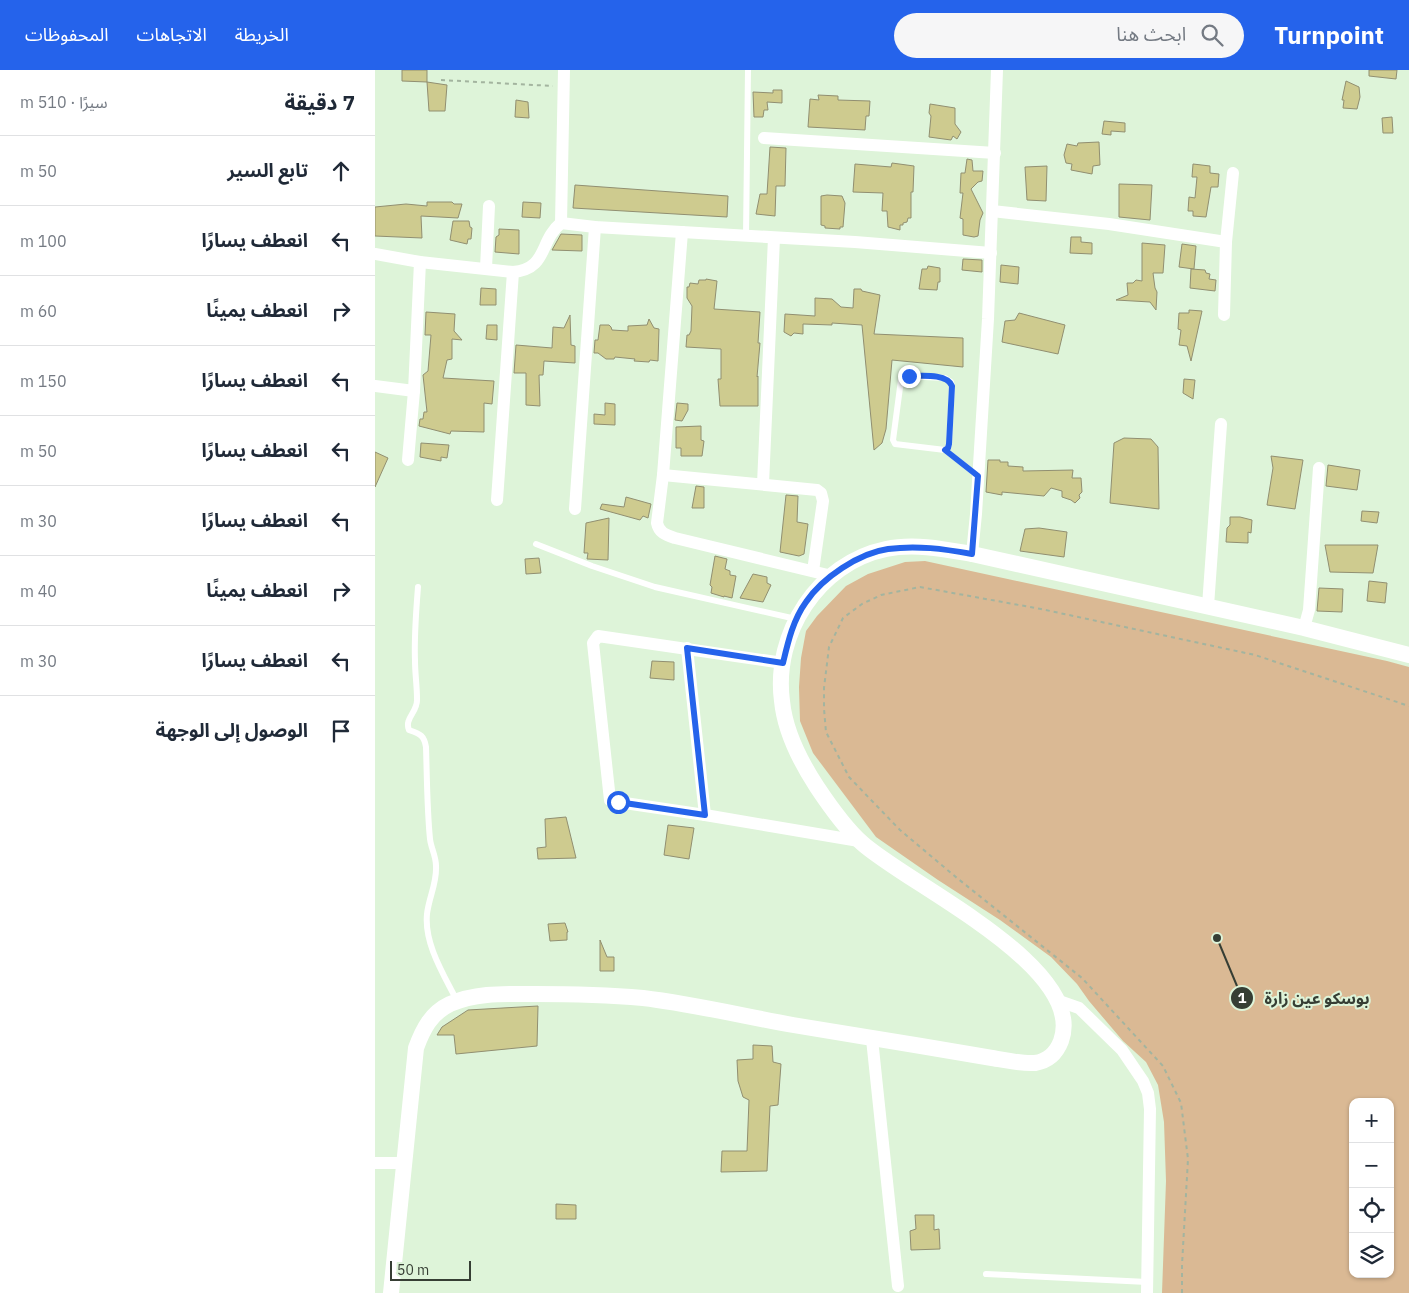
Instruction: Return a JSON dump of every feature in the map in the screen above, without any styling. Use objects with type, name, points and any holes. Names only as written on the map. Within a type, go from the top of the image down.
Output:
[{"type":"main road","points":[[391,1293],[416,1048],[428,1022],[439,1010],[457,1002],[487,994],[596,995],[645,999],[1002,1060],[1037,1062],[1051,1057],[1060,1044],[1063,1025],[1059,1001],[1040,974],[1006,943],[886,862],[859,841],[818,788],[795,748],[781,702],[783,663],[790,634],[805,602],[832,576],[861,558],[886,549],[912,547],[939,548],[1305,628],[1409,655]]},
{"type":"street","points":[[375,254],[420,262],[513,272],[531,267],[537,261],[551,233],[561,223],[564,70]]},
{"type":"street","points":[[972,554],[991,253],[997,70]]},
{"type":"street","points":[[764,138],[995,153]]},
{"type":"street","points":[[1224,314],[1226,242],[1233,173]]},
{"type":"street","points":[[486,268],[489,206]]},
{"type":"street","points":[[992,211],[1109,224],[1226,242]]},
{"type":"street","points":[[561,223],[595,227],[855,242],[991,253]]},
{"type":"street","points":[[575,509],[595,227]]},
{"type":"street","points":[[682,232],[663,475],[657,523],[658,530],[665,535],[832,576]]},
{"type":"street","points":[[763,484],[775,238]]},
{"type":"street","points":[[408,460],[414,391],[420,262]]},
{"type":"street","points":[[497,500],[513,272]]},
{"type":"street","points":[[375,386],[414,391]]},
{"type":"street","points":[[1208,606],[1221,424]]},
{"type":"street","points":[[1305,628],[1309,610],[1319,468]]},
{"type":"street","points":[[663,475],[817,490],[821,493],[823,500],[813,571]]},
{"type":"street","points":[[783,663],[598,636],[593,642],[610,800],[859,841]]},
{"type":"street","points":[[687,648],[705,815]]},
{"type":"street","points":[[1059,1001],[1079,1008],[1122,1050],[1143,1081],[1148,1093],[1150,1109],[1147,1288]]},
{"type":"street","points":[[872,1039],[898,1286]]},
{"type":"street","points":[[375,1163],[404,1163]]},
{"type":"lane","points":[[746,236],[748,70]]},
{"type":"lane","points":[[945,450],[949,444],[951,382],[945,378],[902,377],[893,440],[895,444],[945,450],[978,476]]},
{"type":"lane","points":[[536,544],[655,587],[796,619]]},
{"type":"lane","points":[[418,587],[415,618],[415,660],[418,700],[415,712],[408,720],[407,725],[409,730],[422,734],[426,747],[430,842],[436,864],[435,884],[426,922],[436,957],[457,1002]]},
{"type":"lane","points":[[985,1274],[1147,1288]]},
{"type":"path","points":[[441,80],[564,87]]},
{"type":"path","points":[[1182,1293],[1188,1159],[1181,1103],[1163,1066],[1082,978],[900,830],[849,777],[826,732],[824,695],[829,647],[843,618],[862,604],[881,595],[920,587],[1041,609],[1255,655],[1409,706]]},
{"type":"shaded area","points":[[925,561],[1409,667],[1409,1293],[1162,1293],[1166,1181],[1164,1122],[1158,1085],[1146,1062],[1123,1041],[1077,984],[1051,957],[1000,920],[876,837],[813,753],[800,721],[799,687],[801,658],[806,631],[817,616],[846,586],[868,574],[905,562]]},
{"type":"building","points":[[402,70],[427,70],[427,82],[402,81]]},
{"type":"building","points":[[1369,70],[1397,70],[1396,79],[1369,76]]},
{"type":"building","points":[[1346,81],[1359,87],[1360,97],[1357,109],[1343,108],[1344,100],[1342,100]]},
{"type":"building","points":[[427,82],[447,85],[445,111],[429,111]]},
{"type":"building","points":[[773,90],[782,90],[782,103],[767,102],[768,110],[764,110],[763,117],[754,117],[753,92],[773,93]]},
{"type":"building","points":[[818,95],[838,96],[838,100],[870,101],[869,116],[866,116],[865,130],[808,127],[810,99],[819,100]]},
{"type":"building","points":[[516,100],[528,102],[529,118],[515,117]]},
{"type":"building","points":[[930,104],[955,108],[955,124],[961,132],[957,139],[953,136],[951,140],[929,137]]},
{"type":"building","points":[[1392,117],[1393,133],[1383,133],[1382,118]]},
{"type":"building","points":[[1104,121],[1125,123],[1125,132],[1111,131],[1111,135],[1102,134]]},
{"type":"building","points":[[1099,142],[1100,165],[1093,166],[1092,174],[1071,170],[1072,164],[1066,163],[1064,155],[1067,144],[1077,146],[1078,143]]},
{"type":"building","points":[[770,147],[786,148],[785,186],[776,186],[775,216],[756,214],[760,194],[767,194]]},
{"type":"building","points":[[967,159],[972,160],[973,171],[983,171],[982,181],[978,182],[971,189],[983,213],[978,236],[974,237],[963,235],[963,219],[960,218],[963,193],[960,193],[961,173],[965,173]]},
{"type":"building","points":[[892,163],[914,166],[911,218],[908,218],[907,222],[903,223],[903,225],[900,225],[900,230],[888,227],[887,211],[882,211],[883,193],[853,192],[855,164],[891,167]]},
{"type":"building","points":[[1193,164],[1210,166],[1210,173],[1219,174],[1218,187],[1211,187],[1206,217],[1193,216],[1193,211],[1188,211],[1189,197],[1195,198],[1197,177],[1192,177]]},
{"type":"building","points":[[1047,166],[1046,201],[1027,200],[1025,167]]},
{"type":"building","points":[[1119,184],[1152,185],[1150,220],[1119,217]]},
{"type":"building","points":[[575,185],[728,196],[727,217],[573,208]]},
{"type":"building","points":[[821,196],[842,196],[845,203],[843,227],[840,227],[840,229],[825,228],[825,226],[821,225]]},
{"type":"building","points":[[427,202],[462,204],[458,218],[421,216],[422,238],[375,236],[375,207],[406,204],[427,206]]},
{"type":"building","points":[[523,202],[541,203],[540,218],[522,217]]},
{"type":"building","points":[[453,221],[469,221],[472,228],[471,239],[468,239],[467,244],[450,240]]},
{"type":"building","points":[[499,229],[519,230],[519,254],[495,252],[496,237],[499,235]]},
{"type":"building","points":[[561,234],[582,235],[582,251],[552,250]]},
{"type":"building","points":[[1071,237],[1081,237],[1081,242],[1092,243],[1092,254],[1070,253]]},
{"type":"building","points":[[1142,243],[1165,245],[1163,273],[1153,273],[1157,292],[1156,310],[1150,302],[1116,300],[1128,295],[1127,283],[1133,283],[1136,280],[1142,281]]},
{"type":"building","points":[[1182,244],[1196,246],[1194,269],[1179,267]]},
{"type":"building","points":[[963,259],[982,260],[982,272],[962,270]]},
{"type":"building","points":[[1001,265],[1019,267],[1018,284],[1000,282]]},
{"type":"building","points":[[928,266],[940,268],[940,282],[938,282],[937,290],[919,289],[922,269],[927,269]]},
{"type":"building","points":[[1191,269],[1205,270],[1206,273],[1210,274],[1209,279],[1216,280],[1215,291],[1190,288]]},
{"type":"building","points":[[699,280],[717,281],[714,309],[760,312],[757,377],[758,406],[720,406],[718,379],[721,379],[721,349],[686,347],[687,335],[691,331],[692,306],[687,298],[687,287],[689,287],[690,283],[698,284]]},
{"type":"building","points":[[481,288],[496,289],[496,305],[480,305]]},
{"type":"building","points":[[854,289],[861,289],[862,291],[880,295],[874,334],[963,338],[963,367],[892,360],[886,429],[882,443],[874,450],[862,325],[803,324],[803,334],[794,333],[791,336],[784,332],[785,314],[815,316],[815,298],[832,299],[841,307],[853,308]]},
{"type":"building","points":[[1189,310],[1202,311],[1191,361],[1187,346],[1179,345],[1181,330],[1178,329],[1179,313],[1189,313]]},
{"type":"building","points":[[426,312],[455,314],[454,331],[462,340],[452,339],[452,359],[447,360],[443,378],[494,381],[492,404],[484,403],[484,432],[451,431],[450,434],[419,426],[424,412],[427,412],[423,375],[428,371],[431,335],[425,335]]},
{"type":"building","points":[[1019,313],[1065,325],[1058,354],[1002,342],[1005,321],[1015,320]]},
{"type":"building","points":[[570,315],[571,345],[575,346],[575,363],[544,361],[543,375],[539,375],[540,406],[526,405],[526,373],[514,373],[516,345],[552,348],[553,327],[564,328]]},
{"type":"building","points":[[649,319],[654,328],[659,329],[658,361],[634,361],[635,359],[615,357],[614,359],[606,359],[598,353],[594,353],[595,340],[598,340],[600,325],[609,325],[612,330],[628,331],[628,326],[647,325]]},
{"type":"building","points":[[487,325],[497,325],[497,340],[486,339]]},
{"type":"building","points":[[1184,379],[1195,380],[1193,399],[1183,393]]},
{"type":"building","points":[[605,403],[615,404],[615,425],[594,424],[594,414],[605,415]]},
{"type":"building","points":[[677,403],[688,404],[688,410],[682,421],[675,420]]},
{"type":"building","points":[[701,426],[701,440],[704,441],[702,456],[681,456],[681,448],[676,448],[676,427]]},
{"type":"building","points":[[1124,438],[1151,439],[1158,447],[1159,509],[1110,503],[1114,443]]},
{"type":"building","points":[[421,443],[449,445],[447,458],[441,457],[441,461],[420,457]]},
{"type":"building","points":[[375,452],[388,458],[375,487]]},
{"type":"building","points":[[1271,456],[1303,460],[1295,509],[1267,505],[1273,468]]},
{"type":"building","points":[[988,460],[1008,462],[1008,466],[1023,467],[1023,471],[1073,470],[1072,478],[1081,478],[1082,492],[1079,495],[1080,498],[1075,503],[1062,497],[1062,491],[1051,488],[1044,496],[1002,492],[1002,495],[986,492]]},
{"type":"building","points":[[1328,465],[1360,470],[1357,490],[1326,486]]},
{"type":"building","points":[[696,486],[704,487],[704,508],[692,508]]},
{"type":"building","points":[[786,495],[798,496],[797,522],[808,524],[804,554],[799,556],[780,552]]},
{"type":"building","points":[[626,497],[651,504],[648,518],[643,516],[640,520],[600,509],[602,504],[624,507]]},
{"type":"building","points":[[1362,511],[1379,512],[1377,523],[1361,521]]},
{"type":"building","points":[[1230,517],[1252,520],[1251,533],[1248,532],[1248,543],[1226,542]]},
{"type":"building","points":[[609,518],[608,560],[587,559],[588,553],[584,553],[586,523]]},
{"type":"building","points":[[1039,528],[1067,532],[1064,557],[1020,551],[1025,529]]},
{"type":"building","points":[[1325,545],[1378,545],[1373,573],[1330,572]]},
{"type":"building","points":[[715,556],[727,559],[725,569],[730,571],[730,575],[736,576],[732,598],[711,593],[712,587],[710,585]]},
{"type":"building","points":[[539,558],[541,573],[526,574],[525,559]]},
{"type":"building","points":[[753,574],[767,577],[767,583],[771,585],[763,602],[740,598]]},
{"type":"building","points":[[1369,581],[1387,583],[1385,603],[1367,601]]},
{"type":"building","points":[[1319,588],[1343,589],[1342,612],[1317,611]]},
{"type":"building","points":[[652,661],[674,662],[674,680],[650,678]]},
{"type":"building","points":[[566,817],[576,858],[538,859],[537,848],[546,847],[545,819]]},
{"type":"building","points":[[668,825],[694,828],[689,859],[664,855]]},
{"type":"building","points":[[565,923],[568,932],[567,940],[550,941],[548,924]]},
{"type":"building","points":[[600,940],[607,957],[614,957],[614,971],[600,971]]},
{"type":"building","points":[[538,1006],[537,1046],[456,1054],[454,1035],[437,1035],[442,1027],[468,1010]]},
{"type":"building","points":[[753,1045],[772,1046],[773,1062],[781,1064],[778,1105],[770,1106],[767,1171],[721,1172],[722,1151],[747,1151],[749,1100],[743,1097],[738,1081],[737,1060],[753,1059]]},
{"type":"building","points":[[556,1204],[576,1205],[576,1219],[556,1219]]},
{"type":"building","points":[[915,1215],[934,1215],[934,1230],[939,1229],[940,1249],[911,1250],[910,1231],[916,1229]]},
{"type":"place","name":"بوسكو عين زارة","points":[[1217,938]]},
{"type":"route","points":[[618,802],[705,815],[687,648],[783,663],[790,634],[805,602],[840,570],[861,558],[886,549],[912,547],[939,548],[972,554],[978,476],[945,450],[949,444],[951,382],[945,378],[909,376]]}]
